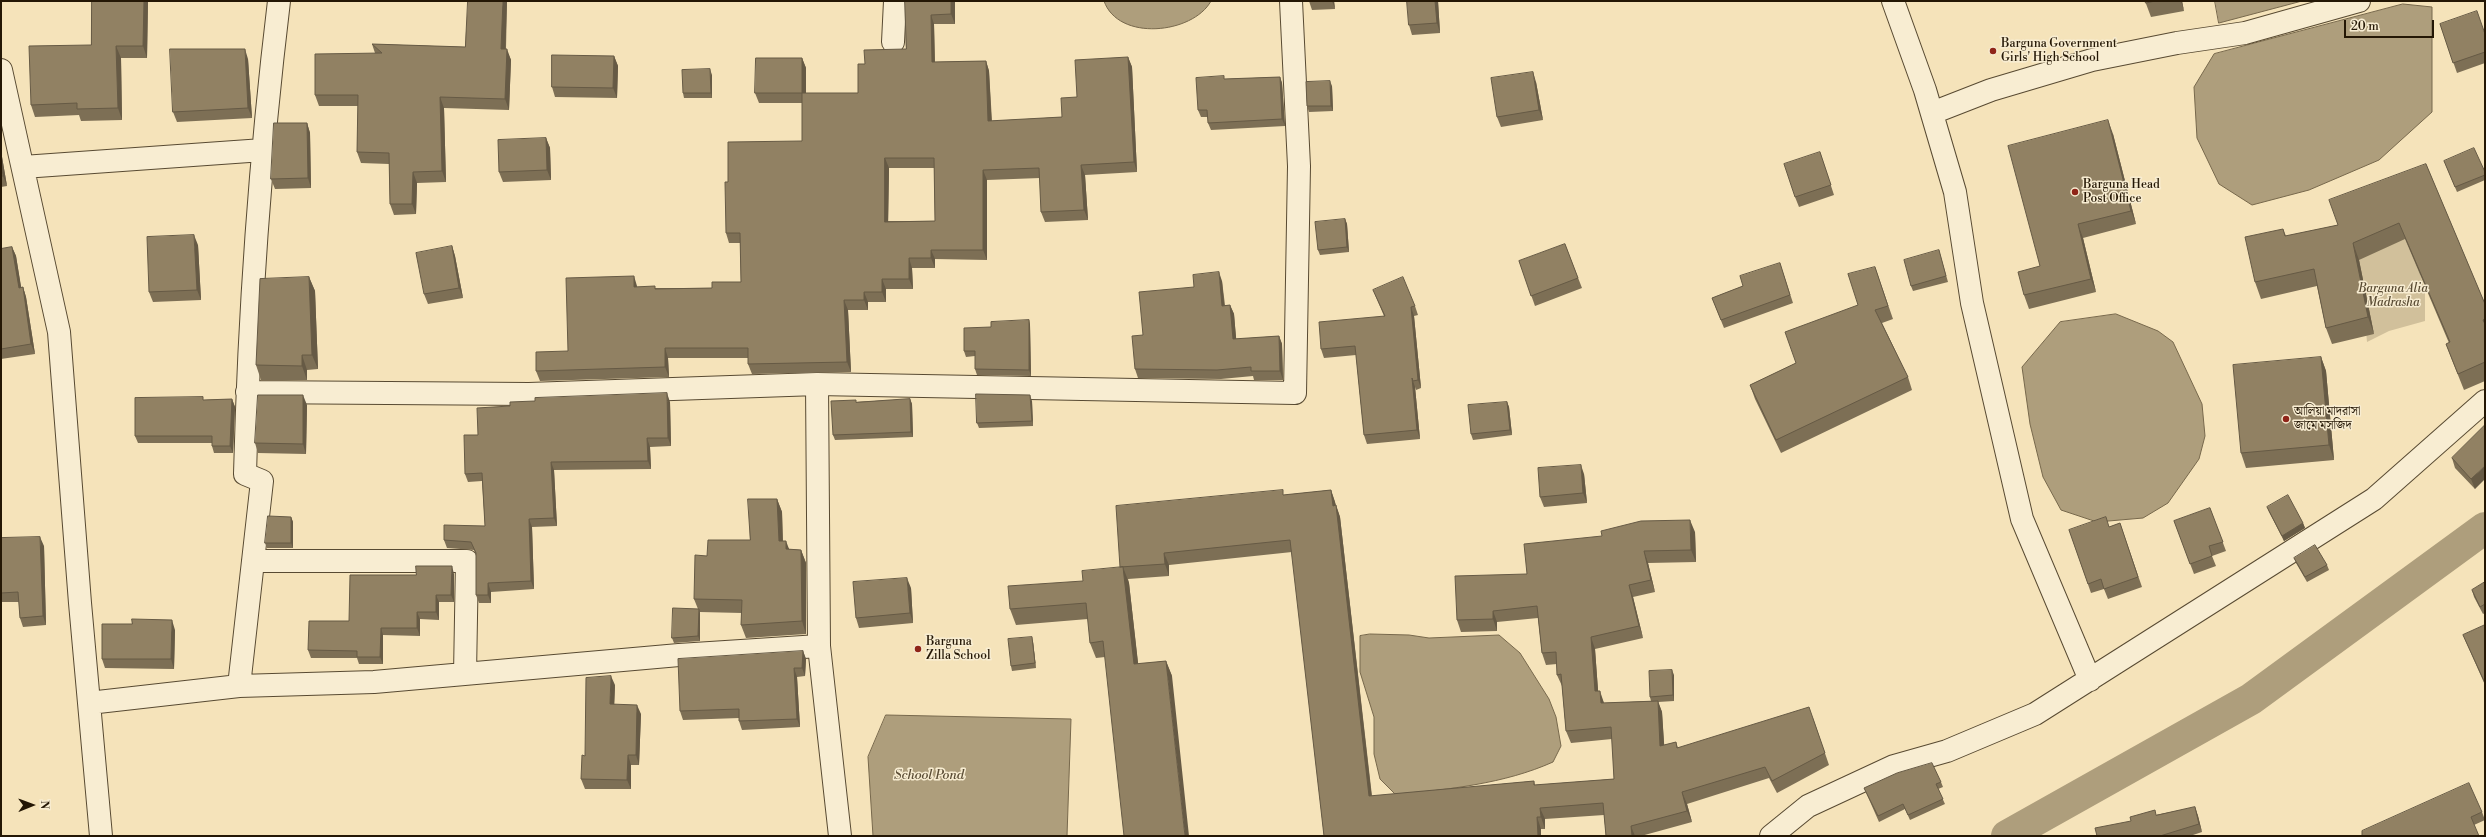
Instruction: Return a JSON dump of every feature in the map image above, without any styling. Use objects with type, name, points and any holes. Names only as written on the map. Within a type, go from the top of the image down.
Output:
[{"type":"street","points":[[239,686],[262,481],[245,474],[247,392],[263,150],[279,1]]},
{"type":"street","points":[[893,42],[895,1]]},
{"type":"street","points":[[247,392],[529,394],[817,384],[1296,393],[1299,166],[1290,1]]},
{"type":"street","points":[[1893,1],[1932,113],[1954,192],[1972,303],[2022,519],[2090,680]]},
{"type":"street","points":[[1932,113],[1991,90],[2092,60],[2177,43],[2245,33],[2359,1]]},
{"type":"street","points":[[1,70],[59,332],[101,836]]},
{"type":"street","points":[[22,167],[263,150]]},
{"type":"street","points":[[817,384],[819,646],[840,836]]},
{"type":"street","points":[[1771,836],[1808,806],[1894,766],[1947,751],[2035,714],[2374,499],[2485,402]]},
{"type":"street","points":[[253,561],[467,561],[465,674]]},
{"type":"street","points":[[89,703],[239,686],[374,682],[679,655],[819,646]]},
{"type":"green space","name":"Barguna Alia Madrasha","points":[[2409,235],[2425,291],[2425,321],[2389,331],[2367,342],[2363,298],[2353,250]]},
{"type":"water","points":[[1104,1],[1211,1],[1202,12],[1189,21],[1156,29],[1139,28],[1124,23],[1112,14]]},
{"type":"water","points":[[2215,1],[2302,1],[2219,23]]},
{"type":"water","points":[[2403,4],[2432,7],[2432,112],[2379,160],[2309,190],[2252,205],[2219,184],[2197,138],[2194,87],[2214,54]]},
{"type":"water","points":[[2116,314],[2158,331],[2173,342],[2202,404],[2205,436],[2199,459],[2168,503],[2143,518],[2097,522],[2061,510],[2043,477],[2030,424],[2022,367],[2060,322]]},
{"type":"water","points":[[1370,634],[1409,635],[1429,638],[1499,635],[1520,653],[1549,699],[1556,717],[1561,746],[1553,762],[1515,776],[1496,781],[1456,788],[1396,795],[1380,779],[1374,754],[1374,717],[1360,672],[1360,636]]},
{"type":"water","name":"School Pond","points":[[886,715],[1071,719],[1067,836],[873,836],[868,757]]},
{"type":"building","points":[[92,1],[144,1],[143,46],[116,46],[118,108],[77,109],[77,103],[31,105],[29,46],[91,45]]},
{"type":"building","points":[[468,1],[503,1],[501,49],[507,49],[505,99],[440,97],[442,171],[413,172],[412,204],[390,204],[389,153],[357,152],[358,95],[315,95],[315,54],[382,53],[372,44],[465,47]]},
{"type":"building","points":[[905,1],[951,1],[951,14],[931,15],[932,62],[986,61],[988,121],[1062,117],[1061,98],[1077,97],[1075,60],[1128,57],[1134,162],[1081,165],[1084,210],[1041,212],[1039,168],[983,170],[983,250],[931,250],[931,258],[909,258],[909,279],[882,279],[882,292],[864,292],[864,300],[844,300],[847,362],[748,364],[748,348],[665,348],[665,367],[536,371],[536,352],[568,351],[566,278],[634,276],[634,287],[655,286],[655,289],[712,288],[712,282],[741,282],[740,233],[726,233],[725,182],[728,182],[728,142],[802,141],[802,93],[858,93],[858,64],[865,64],[864,50],[906,49]],"holes":[[[885,158],[934,158],[935,221],[885,222]]]},
{"type":"building","points":[[1407,1],[1435,1],[1437,23],[1409,25]]},
{"type":"building","points":[[2477,11],[2485,34],[2485,52],[2453,63],[2440,24]]},
{"type":"building","points":[[170,49],[245,49],[248,108],[173,112]]},
{"type":"building","points":[[552,55],[614,56],[613,88],[552,87]]},
{"type":"building","points":[[756,58],[802,58],[802,93],[755,93]]},
{"type":"building","points":[[710,69],[711,93],[683,93],[682,70]]},
{"type":"building","points":[[1533,72],[1539,110],[1497,117],[1491,78]]},
{"type":"building","points":[[1224,76],[1224,79],[1280,77],[1282,119],[1208,123],[1207,110],[1198,110],[1196,78]]},
{"type":"building","points":[[1330,81],[1331,106],[1307,106],[1306,82]]},
{"type":"building","name":"Barguna Head Post Office","points":[[2108,120],[2131,211],[2078,224],[2091,279],[2024,295],[2018,272],[2040,266],[2008,146]]},
{"type":"building","points":[[274,123],[307,123],[308,178],[271,179]]},
{"type":"building","points":[[546,138],[547,170],[499,172],[498,140]]},
{"type":"building","points":[[2474,148],[2485,175],[2455,187],[2444,161]]},
{"type":"building","points":[[1820,152],[1831,185],[1795,197],[1784,164]]},
{"type":"building","points":[[1,162],[3,176],[1,176]]},
{"type":"building","points":[[2426,164],[2485,304],[2485,319],[2483,320],[2485,324],[2485,362],[2458,374],[2446,344],[2450,342],[2399,223],[2353,243],[2368,317],[2326,328],[2314,269],[2255,282],[2245,237],[2283,229],[2285,236],[2338,225],[2329,200]]},
{"type":"building","points":[[1345,219],[1347,247],[1318,250],[1315,222]]},
{"type":"building","points":[[194,235],[197,290],[149,292],[147,237]]},
{"type":"building","points":[[1565,244],[1578,278],[1531,296],[1519,261]]},
{"type":"building","points":[[452,246],[459,288],[424,294],[416,253]]},
{"type":"building","points":[[12,247],[19,288],[23,287],[31,344],[1,349],[1,249]]},
{"type":"building","points":[[1939,250],[1946,276],[1911,286],[1904,260]]},
{"type":"building","points":[[1780,263],[1790,295],[1721,320],[1712,298],[1743,286],[1740,276]]},
{"type":"building","points":[[1875,267],[1888,306],[1875,310],[1908,377],[1776,440],[1750,385],[1796,363],[1785,332],[1858,305],[1848,274]]},
{"type":"building","points":[[1219,272],[1222,306],[1230,305],[1233,339],[1279,336],[1280,371],[1251,371],[1251,367],[1217,370],[1135,369],[1132,336],[1143,335],[1139,292],[1194,287],[1193,275]]},
{"type":"building","points":[[309,277],[312,355],[302,355],[302,366],[256,365],[260,279]]},
{"type":"building","points":[[1403,277],[1415,306],[1411,307],[1418,380],[1413,381],[1412,378],[1417,430],[1364,435],[1355,346],[1321,349],[1319,322],[1385,316],[1373,290]]},
{"type":"building","points":[[1029,320],[1029,370],[975,369],[975,351],[964,351],[964,328],[991,327],[991,322]]},
{"type":"building","name":"আলিয়া মাদরাসা জামে মসজিদ","points":[[2321,357],[2329,445],[2241,453],[2233,365]]},
{"type":"building","points":[[667,393],[668,438],[647,438],[648,461],[551,462],[554,518],[529,519],[531,581],[488,583],[488,595],[476,595],[476,553],[471,542],[444,540],[444,525],[485,526],[482,473],[465,474],[464,435],[478,435],[477,408],[510,406],[510,402],[535,401],[535,398]]},
{"type":"building","points":[[976,394],[1030,395],[1032,421],[977,423]]},
{"type":"building","points":[[258,395],[303,395],[303,444],[255,443]]},
{"type":"building","points":[[203,397],[203,400],[232,399],[230,446],[212,446],[212,436],[135,436],[135,398]]},
{"type":"building","points":[[910,399],[911,432],[833,435],[831,401],[856,400],[856,402]]},
{"type":"building","points":[[1507,402],[1510,430],[1471,434],[1468,405]]},
{"type":"building","points":[[2485,425],[2485,466],[2471,479],[2452,458]]},
{"type":"building","points":[[1581,465],[1583,493],[1540,497],[1538,468]]},
{"type":"building","points":[[1283,490],[1283,495],[1331,490],[1333,506],[1336,505],[1369,796],[1534,781],[1534,785],[1614,779],[1611,727],[1566,731],[1561,674],[1557,675],[1556,652],[1542,653],[1537,606],[1493,611],[1493,619],[1457,620],[1455,576],[1527,574],[1524,544],[1602,536],[1601,531],[1641,521],[1690,520],[1691,550],[1644,551],[1651,580],[1629,585],[1639,626],[1591,637],[1595,691],[1600,691],[1601,703],[1658,701],[1660,746],[1676,742],[1677,748],[1809,707],[1825,753],[1772,781],[1765,767],[1682,792],[1687,811],[1631,826],[1632,836],[1606,836],[1603,803],[1540,808],[1541,817],[1537,817],[1538,836],[1324,836],[1290,540],[1164,553],[1165,564],[1120,567],[1116,506]]},
{"type":"building","points":[[2288,495],[2303,523],[2282,536],[2267,507]]},
{"type":"building","points":[[748,499],[777,499],[779,541],[786,541],[786,549],[801,550],[802,621],[741,625],[742,600],[694,599],[695,555],[707,556],[708,540],[750,540]]},
{"type":"building","points":[[2210,508],[2223,542],[2209,546],[2212,556],[2190,564],[2174,521]]},
{"type":"building","points":[[268,516],[291,517],[291,543],[265,543]]},
{"type":"building","points":[[2106,517],[2109,527],[2120,523],[2138,577],[2104,589],[2101,579],[2088,584],[2069,530]]},
{"type":"building","points":[[40,537],[43,616],[20,618],[18,592],[1,593],[1,538]]},
{"type":"building","points":[[2315,545],[2327,565],[2305,577],[2294,558]]},
{"type":"building","points":[[416,566],[452,566],[451,595],[436,595],[436,612],[417,612],[417,628],[381,628],[380,657],[357,657],[357,651],[308,650],[309,621],[349,621],[350,575],[416,575]]},
{"type":"building","points":[[1123,567],[1134,664],[1166,661],[1185,836],[1124,836],[1103,641],[1090,643],[1086,603],[1010,609],[1008,586],[1083,581],[1082,571]]},
{"type":"building","points":[[907,578],[910,613],[856,618],[853,582]]},
{"type":"building","points":[[2485,582],[2485,604],[2480,607],[2472,590]]},
{"type":"building","points":[[673,608],[699,609],[698,636],[672,638]]},
{"type":"building","points":[[132,619],[172,620],[171,659],[102,659],[102,624],[132,624]]},
{"type":"building","points":[[2485,625],[2485,683],[2463,635]]},
{"type":"building","points":[[1032,637],[1035,663],[1011,666],[1008,639]]},
{"type":"building","points":[[803,651],[802,668],[794,668],[797,719],[739,721],[739,709],[680,711],[678,659]]},
{"type":"building","points":[[1672,670],[1673,695],[1650,697],[1649,671]]},
{"type":"building","points":[[611,676],[610,704],[637,705],[636,755],[628,755],[627,780],[581,779],[582,755],[585,756],[586,678]]},
{"type":"building","points":[[1932,763],[1941,782],[1936,784],[1943,799],[1908,815],[1903,804],[1878,816],[1864,788],[1897,773]]},
{"type":"building","points":[[2469,783],[2482,812],[2471,817],[2479,836],[2362,836],[2362,831]]},
{"type":"building","points":[[2195,807],[2199,824],[2160,836],[2097,836],[2095,828],[2131,821],[2130,817],[2155,810],[2156,815]]},
{"type":"waterway","points":[[2007,836],[2251,699],[2485,528]]},
{"type":"place","name":"Barguna Government Girls' High School","points":[[1993,51]]},
{"type":"place","name":"Barguna Head Post Office","points":[[2075,192]]},
{"type":"place","name":"আলিয়া মাদরাসা জামে মসজিদ","points":[[2286,419]]},
{"type":"place","name":"Barguna Zilla School","points":[[918,649]]}]
